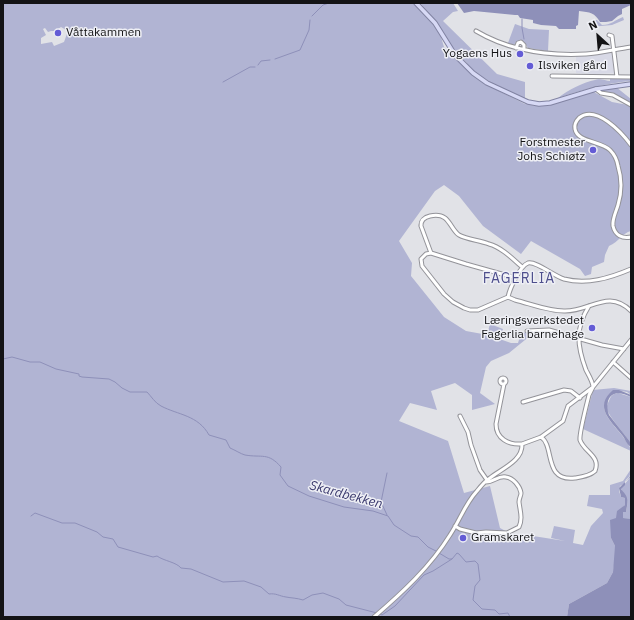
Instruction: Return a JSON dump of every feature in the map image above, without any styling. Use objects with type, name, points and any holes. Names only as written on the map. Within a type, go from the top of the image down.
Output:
[{"type":"main road","points":[[416,3],[435,24],[455,55],[473,73],[487,83],[523,100],[534,104],[550,104],[596,89],[631,84]]},
{"type":"street","points":[[476,30],[491,39],[516,48],[548,53],[586,54],[631,47]]},
{"type":"street","points":[[609,35],[612,36],[617,77]]},
{"type":"street","points":[[516,48],[520,42],[523,44],[524,49]]},
{"type":"street","points":[[552,76],[631,77]]},
{"type":"street","points":[[596,89],[600,93],[613,95],[631,105]]},
{"type":"street","points":[[631,145],[619,130],[602,118],[585,115],[580,117],[576,122],[575,129],[579,136],[611,150],[616,160],[620,174],[621,188],[612,226],[614,231],[620,236],[625,238],[631,237]]},
{"type":"street","points":[[431,253],[421,223],[426,217],[440,216],[446,219],[460,235],[494,245],[522,267]]},
{"type":"street","points":[[516,278],[431,253],[422,257],[421,265],[444,294],[453,302],[470,310],[476,310],[508,297],[522,267],[527,264],[533,263],[560,278],[584,281],[604,278],[631,269]]},
{"type":"street","points":[[508,297],[562,311],[574,310],[611,300],[623,304],[631,311]]},
{"type":"street","points":[[540,436],[545,441],[552,467],[558,474],[572,479],[588,475],[596,470],[596,462],[580,438],[593,387],[583,360],[579,338],[580,322],[590,306]]},
{"type":"street","points":[[526,330],[549,330],[624,349]]},
{"type":"street","points":[[504,384],[496,430],[499,436],[507,442],[522,444],[540,436],[563,421],[568,406],[593,387],[631,340]]},
{"type":"street","points":[[613,362],[631,378]]},
{"type":"street","points":[[523,402],[564,390],[571,391],[580,398]]},
{"type":"street","points":[[460,416],[468,432],[480,470],[486,481]]},
{"type":"street","points":[[374,617],[398,597],[418,576],[444,543],[469,501],[486,481],[515,460],[520,453],[522,444]]},
{"type":"street","points":[[455,526],[460,529],[476,533],[507,533],[519,527],[522,520],[519,501],[521,492],[515,482],[508,477],[502,476],[489,483],[486,481]]},
{"type":"shaded area","points":[[3,3],[414,3],[433,24],[441,37],[444,47],[470,73],[487,85],[525,104],[548,106],[592,91],[612,102],[631,107],[631,231],[609,246],[604,262],[592,267],[591,274],[585,276],[580,269],[531,241],[521,254],[483,226],[459,196],[444,185],[435,191],[399,241],[412,263],[411,276],[444,317],[466,331],[488,335],[511,343],[518,343],[521,333],[536,331],[509,353],[491,361],[486,367],[480,393],[495,404],[472,410],[472,395],[455,383],[431,391],[437,410],[410,403],[399,421],[448,441],[464,493],[490,486],[500,528],[526,542],[533,536],[565,541],[551,538],[554,526],[575,530],[573,543],[583,545],[591,526],[603,513],[602,509],[587,506],[589,495],[610,495],[610,485],[623,481],[631,469],[629,476],[624,484],[620,486],[619,491],[621,497],[625,498],[625,505],[623,507],[626,512],[627,500],[621,488],[631,477],[631,519],[616,518],[611,538],[615,546],[613,572],[607,583],[569,604],[567,617],[3,617]],"holes":[[[61,27],[68,31],[64,42],[54,46],[52,42],[41,44],[41,38],[46,35],[43,29],[45,28],[48,32],[55,31]]]},
{"type":"shaded area","points":[[453,3],[458,11],[453,12],[443,21],[497,74],[525,82],[525,99],[492,83],[473,71],[452,48],[436,22],[421,4]]},
{"type":"shaded area","points":[[457,3],[631,3],[631,5],[622,9],[622,14],[612,21],[606,22],[600,22],[592,14],[579,11],[578,25],[576,26],[576,29],[559,29],[556,26],[533,23],[533,20],[520,18],[518,15],[474,11],[464,13]]},
{"type":"shaded area","points":[[623,17],[624,20],[612,25],[590,27],[592,20],[597,20],[602,25],[605,25]]},
{"type":"shaded area","points":[[515,24],[529,29],[549,30],[548,51],[528,48],[521,40],[516,42],[514,45],[508,43]]},
{"type":"shaded area","points":[[612,51],[614,75],[613,73],[576,73],[577,55],[592,56]]},
{"type":"shaded area","points":[[599,79],[610,81],[610,79],[631,79],[631,81],[594,87],[558,98],[571,89],[591,81]]},
{"type":"shaded area","points":[[616,87],[631,99],[631,103],[621,97],[601,90]]},
{"type":"shaded area","points":[[490,324],[503,329],[501,336],[488,331]]},
{"type":"shaded area","points":[[614,388],[631,391],[631,395],[627,392],[616,390],[609,397],[604,406],[607,416],[630,447],[631,451],[583,429],[593,390]]},
{"type":"shaded area","points":[[613,390],[619,390],[631,395],[631,397],[618,393],[612,395],[607,406],[609,415],[631,443],[631,447],[609,419],[604,408],[604,402],[607,396]]},
{"type":"shaded area","points":[[618,393],[631,397],[631,443],[607,410],[607,405],[611,397]]},
{"type":"shaded area","points":[[625,482],[625,485],[621,489],[627,500],[626,512],[623,512],[623,518],[631,519],[631,617],[567,617],[569,604],[607,583],[613,572],[615,546],[611,538],[610,520],[616,518],[617,511],[625,505],[625,498],[621,497],[619,488]]},
{"type":"waterway","points":[[312,16],[323,5],[329,3]]},
{"type":"waterway","points":[[522,19],[524,39]]},
{"type":"waterway","points":[[275,59],[300,50],[309,30],[310,20]]},
{"type":"waterway","points":[[258,65],[261,61],[270,60]]},
{"type":"waterway","points":[[223,82],[250,67],[255,67]]},
{"type":"waterway","name":"Skardbekken","points":[[3,359],[12,357],[30,362],[40,362],[56,369],[79,374],[79,376],[82,377],[109,379],[130,392],[147,392],[159,405],[193,419],[199,423],[209,435],[226,440],[230,448],[245,455],[264,456],[272,459],[281,467],[280,475],[288,486],[309,496],[344,507],[373,511],[388,516],[394,525],[411,536],[418,537],[428,547],[436,551]]},
{"type":"waterway","points":[[387,473],[381,502],[387,515]]},
{"type":"waterway","points":[[31,516],[35,513],[62,523],[75,523],[97,532],[103,537],[113,539],[118,547],[153,557],[157,556],[176,564],[181,568],[191,569],[223,582],[244,581],[261,587],[269,594],[276,594],[303,600],[312,595],[323,593],[339,599],[346,605],[377,613]]},
{"type":"waterway","points":[[439,553],[449,559],[452,559],[457,553],[466,562],[475,561],[478,564],[480,580],[475,586],[473,600],[482,609],[495,610],[499,614],[508,613],[510,617]]},
{"type":"waterway","points":[[380,614],[382,615],[395,606],[424,575],[452,559]]},
{"type":"place","name":"Våttakammen","points":[[58,33]]},
{"type":"place","name":"Yogaens Hus","points":[[520,54]]},
{"type":"place","name":"Ilsviken gård","points":[[530,66]]},
{"type":"place","name":"Forstmester Johs Schiøtz","points":[[593,150]]},
{"type":"place","name":"Læringsverkstedet Fagerlia barnehage","points":[[592,328]]},
{"type":"place","name":"Gramskaret","points":[[463,538]]},
{"type":"district","name":"FAGERLIA","points":[[519,279]]}]
